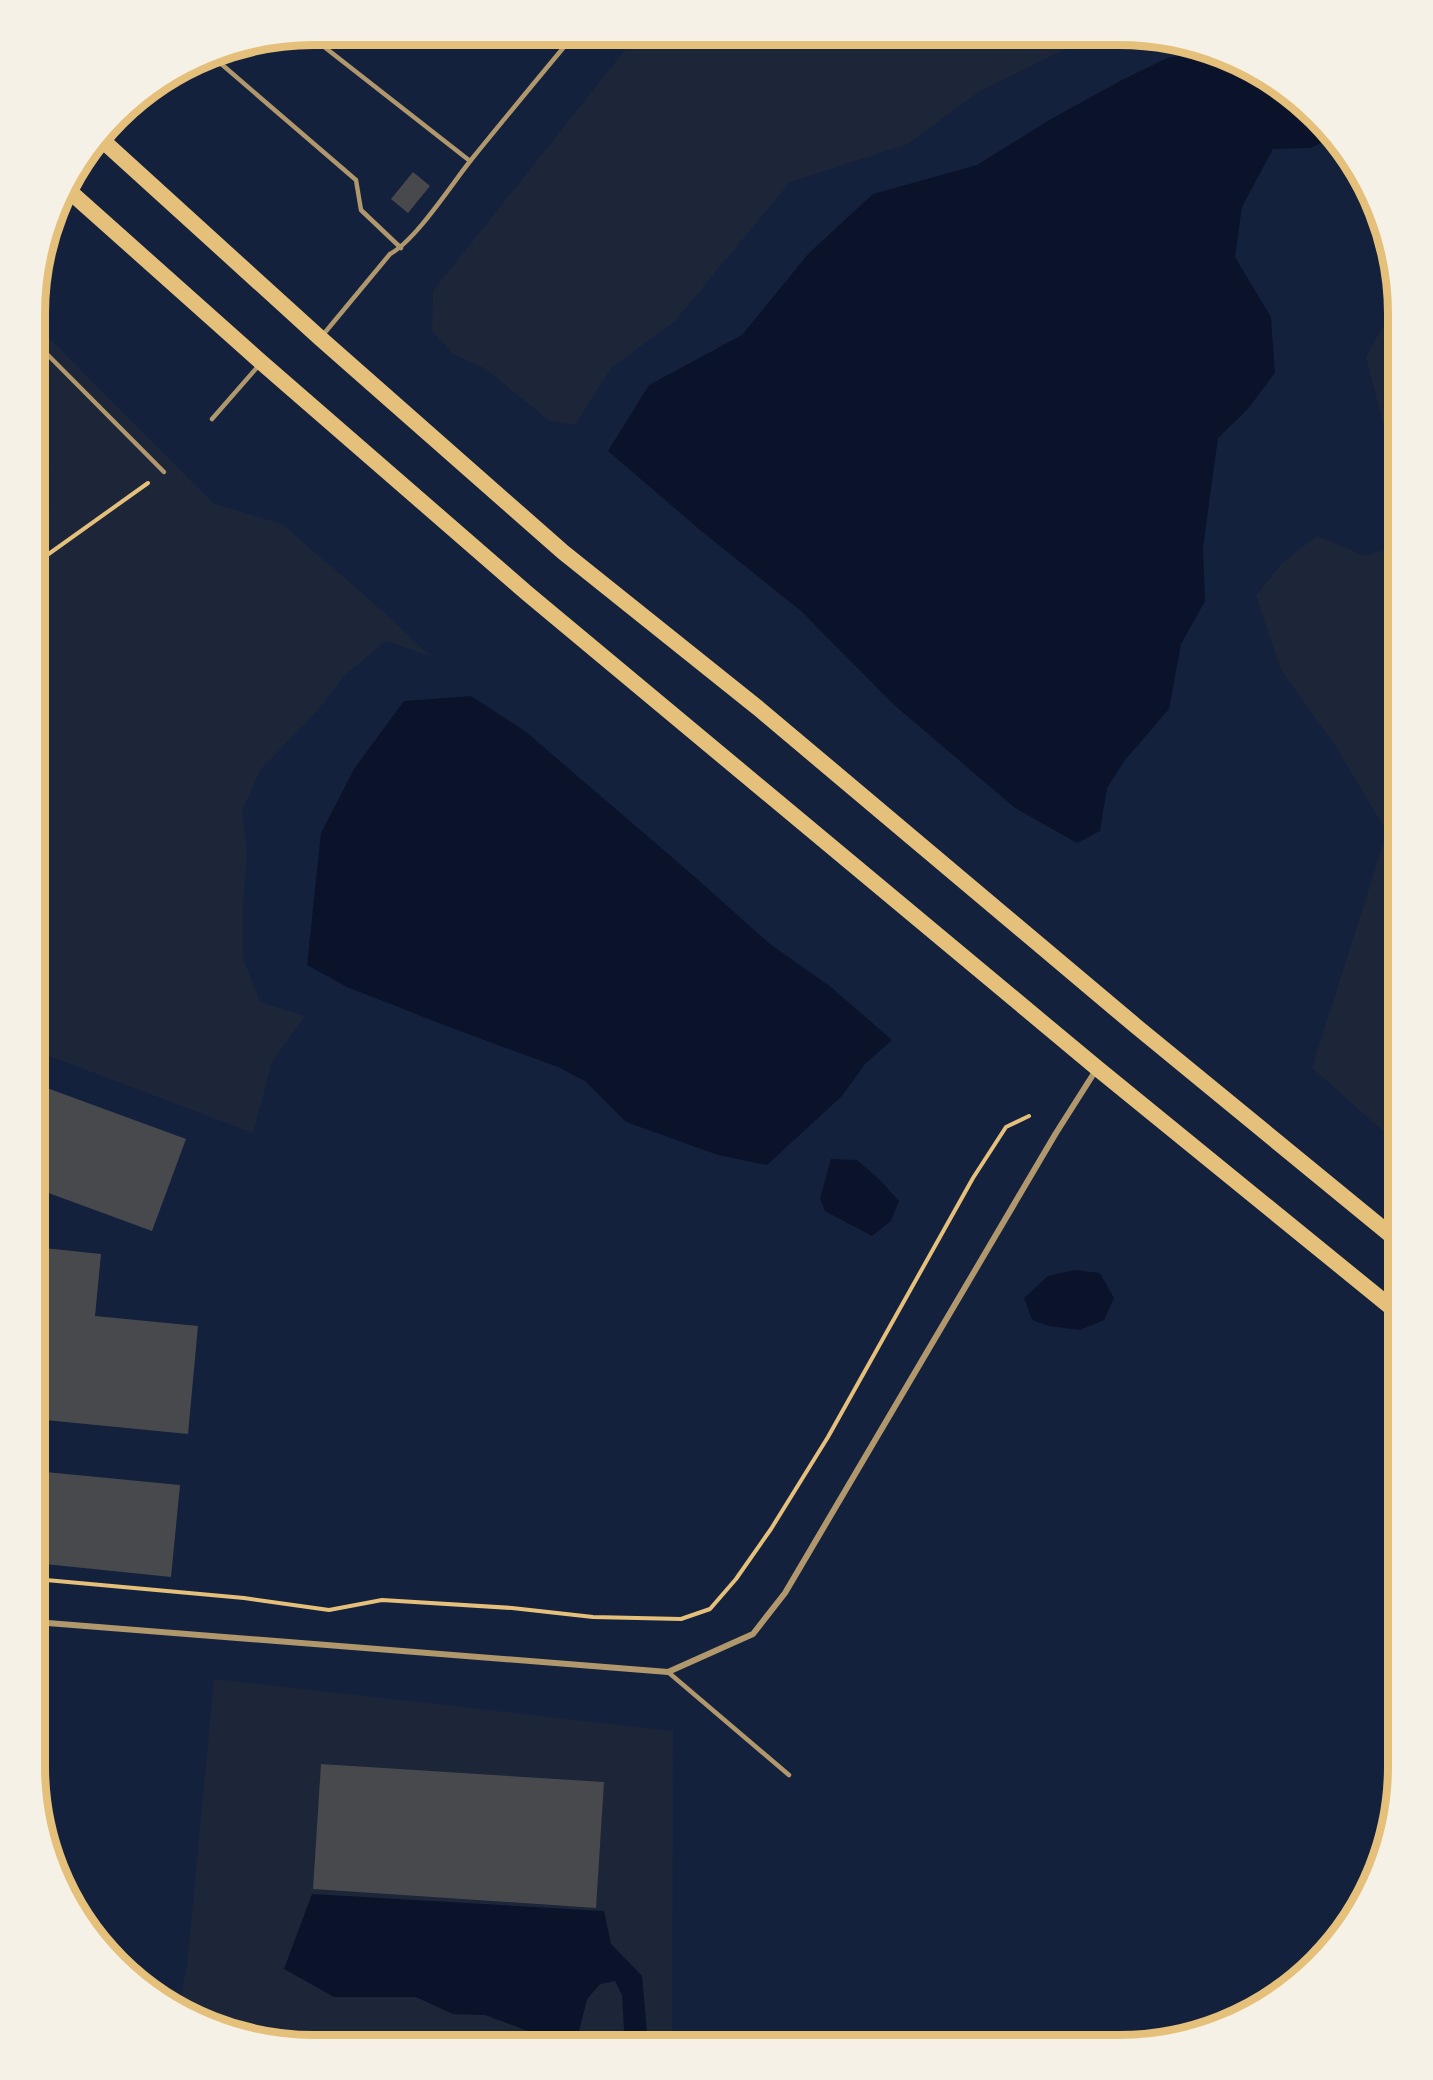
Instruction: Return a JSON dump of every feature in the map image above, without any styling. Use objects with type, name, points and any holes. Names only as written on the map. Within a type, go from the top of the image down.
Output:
[{"type":"highway","points":[[106,144],[320,338],[563,552],[758,708],[1137,1028],[1388,1233]]},
{"type":"highway","points":[[73,195],[261,362],[528,594],[1097,1068],[1388,1305]]},
{"type":"street","points":[[45,1623],[668,1672],[753,1634],[785,1593],[1056,1133],[1097,1068]]},
{"type":"lane","points":[[322,45],[470,161]]},
{"type":"lane","points":[[320,338],[390,254],[400,248],[566,45]]},
{"type":"lane","points":[[219,62],[356,180],[361,210],[400,248]]},
{"type":"lane","points":[[45,352],[164,472]]},
{"type":"lane","points":[[212,419],[261,362]]},
{"type":"lane","points":[[668,1672],[789,1774]]},
{"type":"path","points":[[45,557],[164,472]]},
{"type":"path","points":[[45,1580],[244,1598],[329,1610],[382,1600],[512,1608],[593,1617],[681,1619],[710,1609],[748,1562],[828,1437],[984,1161],[1006,1127],[1029,1116]]},
{"type":"shaded area","points":[[629,45],[1073,45],[978,92],[908,144],[790,182],[675,321],[611,368],[575,425],[548,420],[486,369],[453,354],[432,331],[433,291]]},
{"type":"shaded area","points":[[1190,54],[1222,65],[1254,81],[1297,112],[1325,141],[1311,148],[1273,149],[1242,207],[1235,257],[1271,317],[1275,373],[1247,410],[1218,438],[1203,548],[1205,601],[1181,644],[1169,709],[1125,760],[1107,788],[1100,831],[1077,843],[1015,808],[893,704],[801,611],[700,530],[608,451],[649,385],[742,335],[809,253],[873,194],[977,165],[1051,119],[1167,58]]},
{"type":"shaded area","points":[[1388,317],[1388,442],[1366,357]]},
{"type":"shaded area","points":[[45,334],[214,504],[282,524],[386,614],[430,656],[386,641],[345,675],[318,710],[260,770],[242,811],[247,855],[243,902],[243,958],[260,1002],[305,1016],[272,1062],[253,1133],[45,1054]]},
{"type":"shaded area","points":[[1317,536],[1365,556],[1388,549],[1388,1135],[1312,1068],[1387,832],[1335,745],[1281,670],[1256,596],[1282,563]]},
{"type":"shaded area","points":[[471,696],[525,731],[770,944],[831,987],[892,1040],[865,1064],[842,1096],[767,1165],[718,1155],[626,1122],[585,1081],[558,1067],[347,987],[307,965],[321,833],[354,769],[404,701]]},
{"type":"shaded area","points":[[831,1159],[857,1160],[899,1201],[891,1221],[872,1236],[825,1211],[820,1198]]},
{"type":"shaded area","points":[[1074,1270],[1100,1273],[1114,1298],[1104,1320],[1080,1330],[1049,1326],[1032,1320],[1024,1298],[1048,1276]]},
{"type":"shaded area","points":[[214,1679],[673,1731],[672,2035],[647,2035],[642,1976],[611,1944],[604,1912],[334,1997],[416,1997],[453,2014],[485,2015],[537,2034],[578,2035],[279,2033],[227,2021],[180,2000],[187,1966]],"holes":[[[322,1764],[604,1782],[595,1908],[314,1889]]]},
{"type":"shaded area","points":[[312,1894],[604,1911],[611,1944],[642,1976],[647,2035],[624,2035],[622,1995],[615,1981],[600,1984],[587,1999],[578,2035],[537,2034],[485,2015],[453,2014],[416,1997],[334,1997],[284,1969]]},
{"type":"shaded area","points":[[616,1981],[622,1995],[624,2035],[578,2035],[587,1999],[600,1984]]},
{"type":"building","points":[[413,172],[430,186],[408,213],[391,199]]},
{"type":"building","points":[[45,1087],[186,1139],[152,1231],[45,1192]]},
{"type":"building","points":[[45,1248],[101,1254],[95,1316],[198,1326],[188,1434],[45,1420]]},
{"type":"building","points":[[45,1472],[180,1485],[171,1577],[45,1564]]},
{"type":"building","points":[[321,1764],[604,1782],[596,1908],[313,1889]]}]
